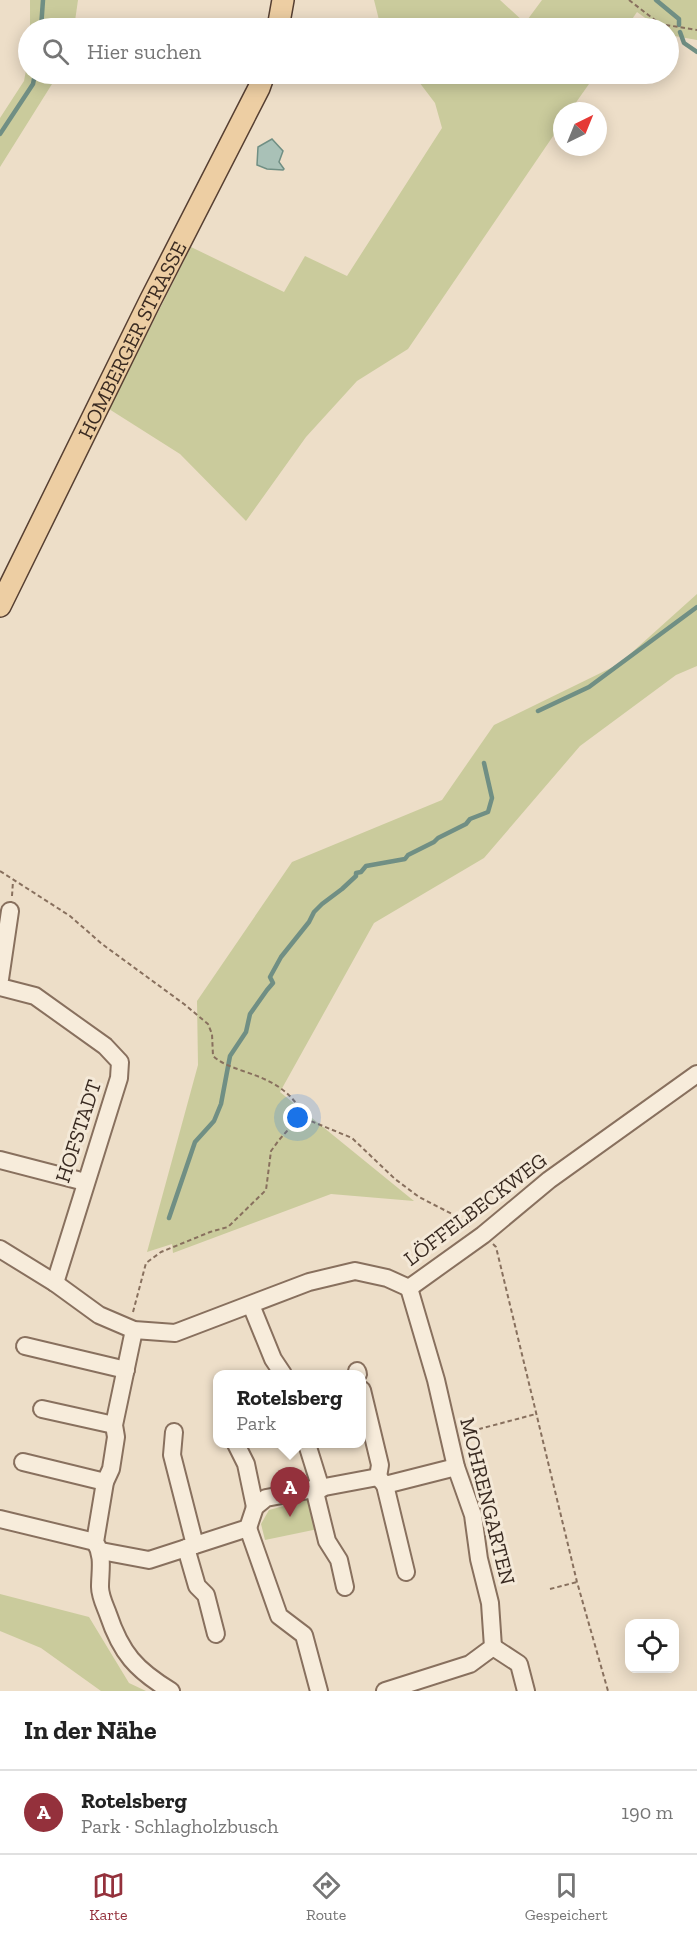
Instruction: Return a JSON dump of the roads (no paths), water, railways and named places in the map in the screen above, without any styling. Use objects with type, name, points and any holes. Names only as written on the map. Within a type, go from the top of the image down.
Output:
[{"type":"main road","points":[[280,18],[283,0]]},
{"type":"main road","name":"HOMBERGER STRASSE","points":[[0,606],[145,311],[260,84]]},
{"type":"street","points":[[0,979],[10,911]]},
{"type":"street","name":"HOFSTADT","points":[[0,987],[35,996],[105,1046],[120,1062],[119,1078],[55,1283]]},
{"type":"street","name":"LÖFFELBECKWEG","points":[[0,1248],[55,1283],[99,1315],[132,1330],[175,1333],[309,1282],[355,1271],[387,1278],[409,1288],[483,1235],[549,1180],[697,1074]]},
{"type":"street","points":[[0,1160],[85,1182]]},
{"type":"street","name":"MOHRENGARTEN","points":[[409,1288],[436,1380],[456,1467],[473,1515],[479,1559],[490,1602],[494,1647]]},
{"type":"street","points":[[250,1305],[273,1359],[280,1370]]},
{"type":"street","points":[[132,1330],[114,1425],[115,1448],[111,1469],[105,1482],[98,1547],[100,1590],[111,1623],[126,1656],[149,1677],[171,1691]]},
{"type":"street","points":[[25,1346],[126,1370]]},
{"type":"street","points":[[366,1407],[382,1481],[406,1572]]},
{"type":"street","points":[[42,1408],[114,1425]]},
{"type":"street","points":[[174,1432],[172,1455],[197,1586],[206,1595],[216,1634]]},
{"type":"street","points":[[238,1448],[246,1464],[255,1507],[248,1528],[279,1616],[304,1635],[319,1691]]},
{"type":"street","points":[[308,1448],[327,1541],[339,1560],[345,1587]]},
{"type":"street","points":[[23,1462],[105,1482]]},
{"type":"street","points":[[255,1507],[266,1498],[382,1481],[456,1467]]},
{"type":"street","points":[[0,1519],[149,1560],[248,1528]]},
{"type":"street","points":[[385,1691],[470,1664],[494,1647],[519,1664],[526,1691]]},
{"type":"waterway","points":[[42,18],[43,0]]},
{"type":"waterway","points":[[656,0],[678,18]]},
{"type":"waterway","points":[[679,19],[679,25]]},
{"type":"waterway","points":[[680,32],[684,43],[697,52]]},
{"type":"waterway","points":[[0,134],[33,84]]},
{"type":"waterway","points":[[538,711],[589,687],[697,607]]},
{"type":"waterway","points":[[169,1218],[195,1142],[214,1121],[221,1104],[230,1056],[246,1032],[250,1014],[273,983],[270,977],[281,957],[309,922],[314,912],[342,889],[356,876],[356,873],[361,872],[366,866],[405,859],[408,855],[466,824],[470,819],[488,812],[492,798],[484,763]]},
{"type":"place","name":"Rotelsberg","points":[[290,1517]]}]
